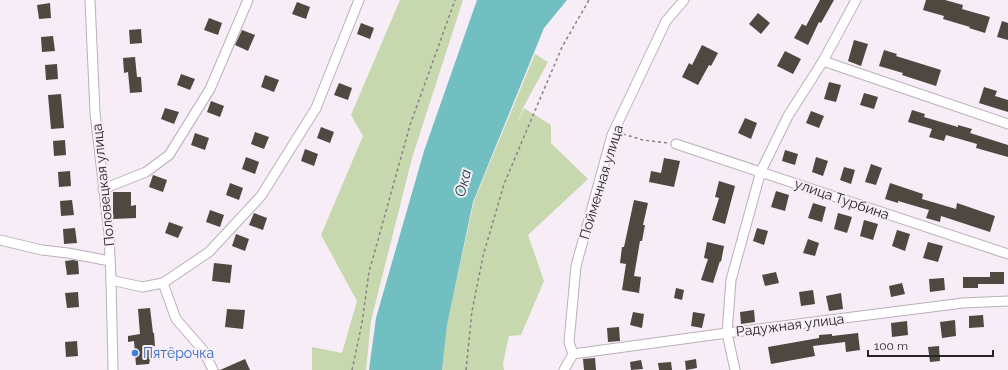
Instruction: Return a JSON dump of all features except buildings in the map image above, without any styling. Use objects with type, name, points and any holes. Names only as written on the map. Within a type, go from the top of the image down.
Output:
[{"type":"street","name":"Половецкая улица","points":[[90,0],[95,113],[104,189],[110,261],[113,370]]},
{"type":"street","points":[[104,189],[146,172],[169,155],[210,89],[248,0]]},
{"type":"street","points":[[111,280],[142,287],[163,283],[210,252],[261,196],[316,108],[359,0]]},
{"type":"street","name":"Пойменная улица","points":[[573,354],[569,342],[576,266],[614,131],[666,21],[684,0]]},
{"type":"street","points":[[735,370],[727,333],[731,280],[761,172],[788,116],[823,62],[856,0]]},
{"type":"street","points":[[823,62],[1008,124]]},
{"type":"street","name":"улица Турбина","points":[[676,144],[1008,254]]},
{"type":"street","points":[[0,240],[42,250],[68,252],[110,261]]},
{"type":"street","points":[[163,283],[176,319],[203,350],[213,370]]},
{"type":"street","name":"Радужная улица","points":[[573,354],[963,303],[1008,301]]},
{"type":"street","points":[[564,370],[573,354]]},
{"type":"path","points":[[352,370],[362,323],[369,272],[410,125],[455,0]]},
{"type":"path","points":[[466,370],[472,311],[483,256],[504,184],[562,47],[589,0]]},
{"type":"path","points":[[614,131],[643,140],[676,144]]},
{"type":"green space","points":[[400,0],[463,0],[412,158],[371,321],[366,370],[312,370],[312,347],[342,353],[357,301],[321,235],[363,136],[351,115]]},
{"type":"green space","points":[[535,54],[548,62],[523,108],[516,127],[524,108],[551,125],[551,143],[588,179],[528,235],[544,281],[521,335],[509,336],[503,363],[504,370],[442,370],[447,324],[474,201]]},
{"type":"water","name":"Ока","points":[[477,0],[567,0],[544,28],[473,202],[447,325],[442,370],[369,370],[376,318],[424,151]]},
{"type":"place","name":"Пятёрочка","points":[[135,353]]}]
